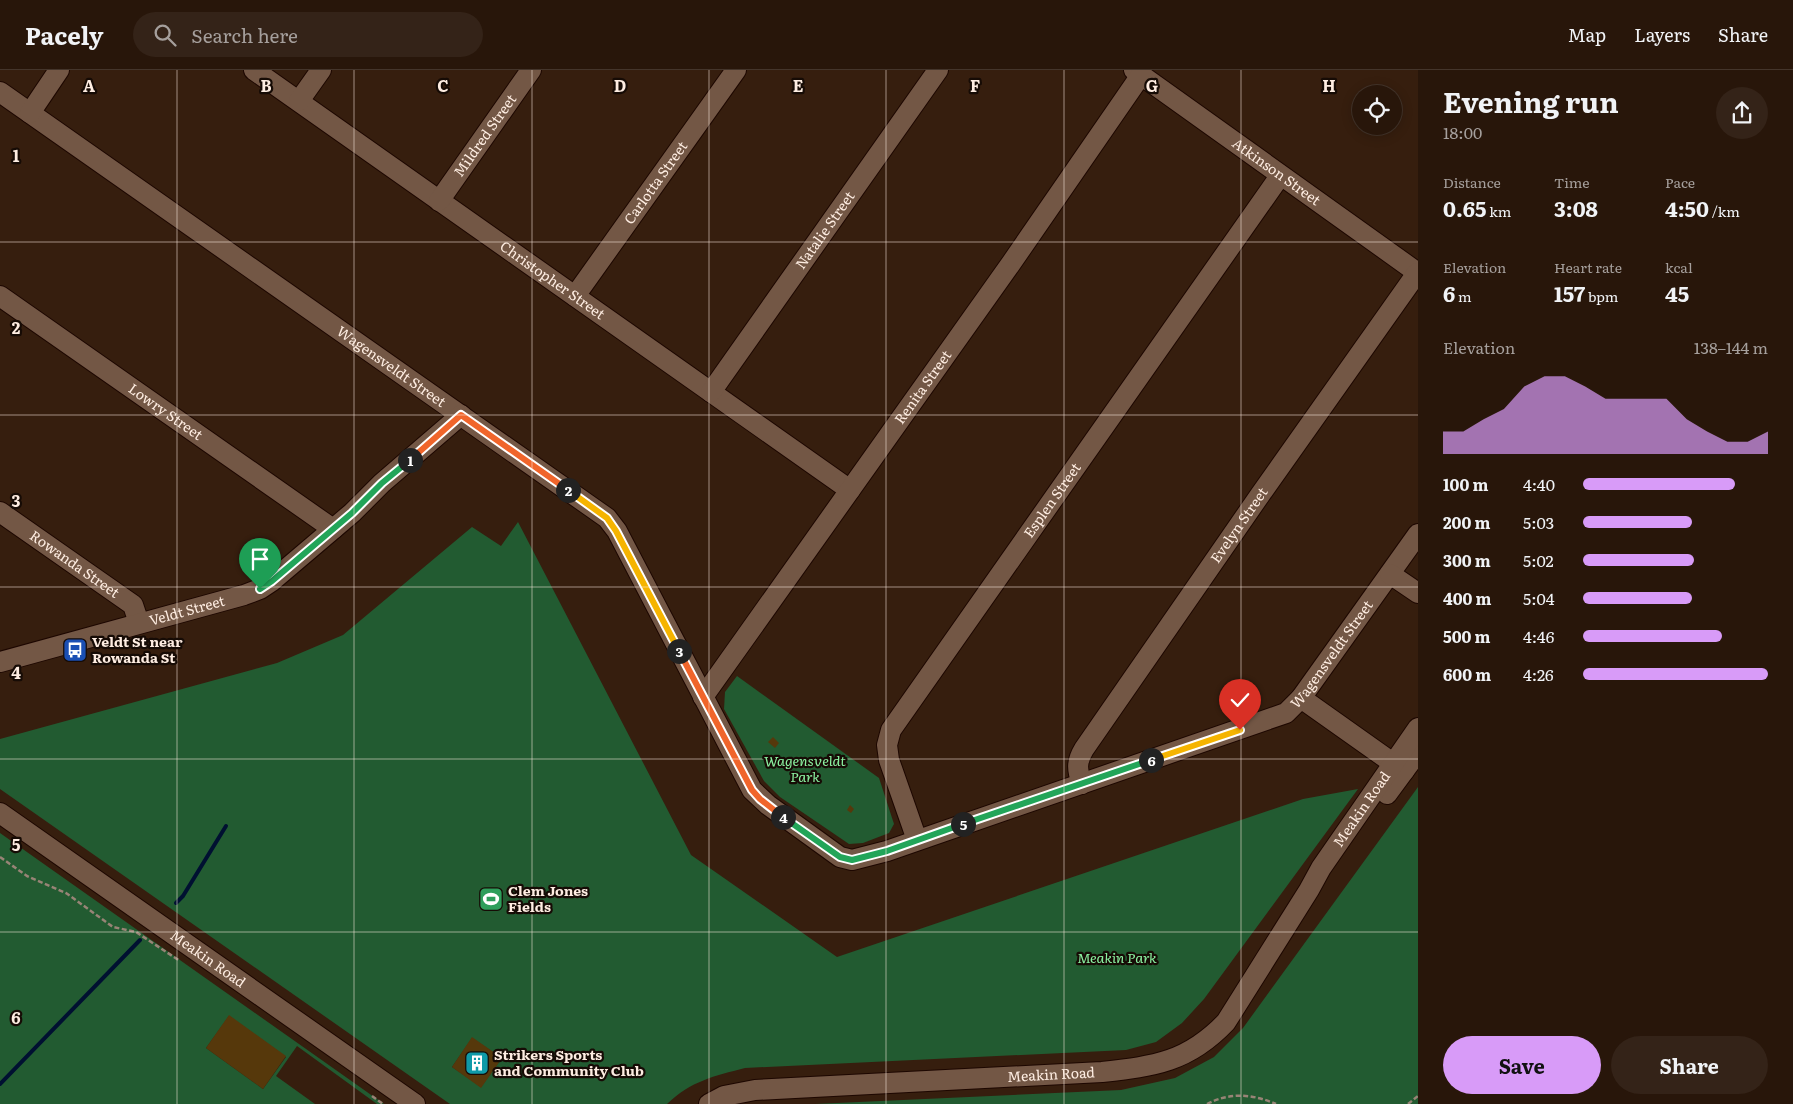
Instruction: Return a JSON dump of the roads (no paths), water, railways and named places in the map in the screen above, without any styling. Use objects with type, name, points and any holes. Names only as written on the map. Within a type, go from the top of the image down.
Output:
[{"type":"street","points":[[30,113],[59,70]]},
{"type":"street","name":"Christopher Street","points":[[254,70],[850,490]]},
{"type":"street","points":[[298,101],[321,70]]},
{"type":"street","name":"Mildred Street","points":[[439,200],[531,70]]},
{"type":"street","name":"Carlotta Street","points":[[575,296],[736,70]]},
{"type":"street","name":"Natalie Street","points":[[712,392],[938,70]]},
{"type":"street","name":"Atkinson Street","points":[[1138,73],[1418,273]]},
{"type":"street","name":"Renita Street","points":[[703,697],[850,490],[1138,73]]},
{"type":"street","name":"Wagensveldt Street","points":[[0,92],[607,518],[616,531],[752,790],[760,799],[840,857],[852,860],[860,859],[1279,717],[1293,707],[1301,698],[1418,534]]},
{"type":"street","name":"Esplen Street","points":[[917,840],[889,760],[887,745],[891,730],[1280,176]]},
{"type":"street","name":"Evelyn Street","points":[[1082,784],[1078,772],[1078,763],[1084,749],[1260,495],[1418,273]]},
{"type":"street","name":"Lowry Street","points":[[0,296],[333,528]]},
{"type":"street","name":"Veldt Street","points":[[0,662],[260,589],[352,513],[382,483],[461,415]]},
{"type":"street","name":"Rowanda Street","points":[[0,512],[133,605],[140,623]]},
{"type":"street","points":[[1390,574],[1418,593]]},
{"type":"street","points":[[1301,698],[1398,767]]},
{"type":"street","name":"Meakin Road","points":[[709,1104],[724,1096],[755,1090],[1102,1072],[1153,1066],[1184,1055],[1208,1040],[1226,1022],[1309,890],[1320,868],[1398,767],[1418,728]]},
{"type":"street","name":"Meakin Road","points":[[1398,767],[1418,752]]},
{"type":"street","name":"Meakin Road","points":[[0,813],[415,1104]]},
{"type":"waterway","points":[[176,903],[183,896],[226,826]]},
{"type":"waterway","points":[[0,1084],[140,940]]},
{"type":"place","name":"Veldt St near Rowanda St","points":[[75,650]]},
{"type":"place","name":"Clem Jones Fields","points":[[491,899]]},
{"type":"place","name":"Strikers Sports and Community Club","points":[[477,1063]]},
{"type":"park label","name":"Wagensveldt Park","points":[[805,770]]},
{"type":"park label","name":"Meakin Park","points":[[1117,958]]}]
